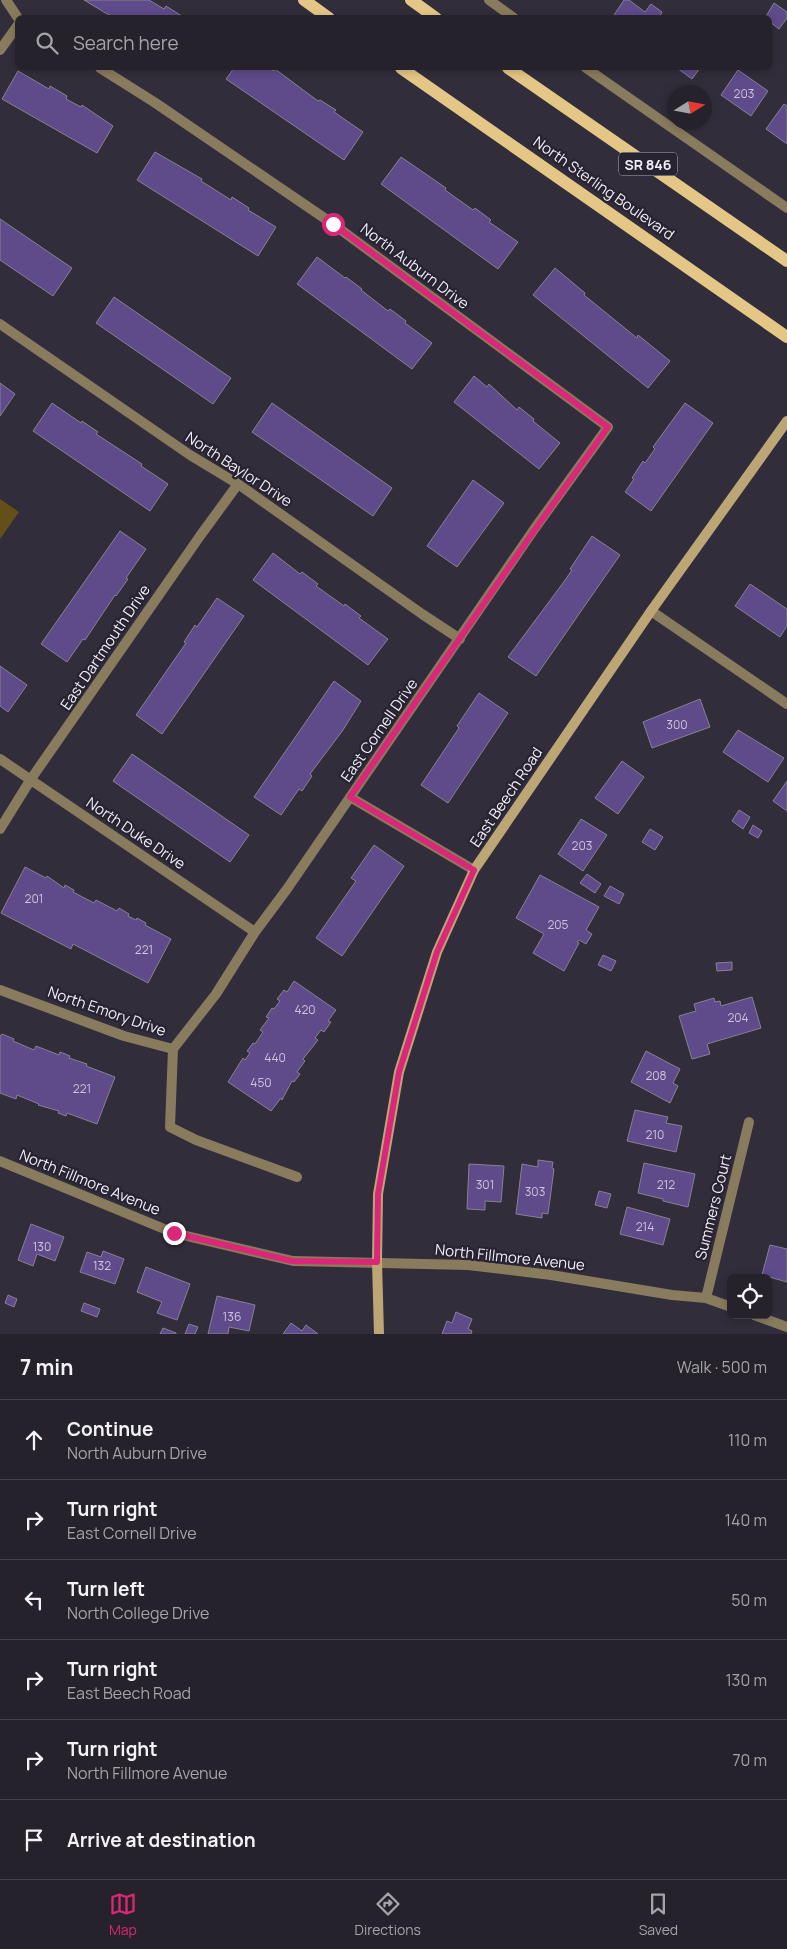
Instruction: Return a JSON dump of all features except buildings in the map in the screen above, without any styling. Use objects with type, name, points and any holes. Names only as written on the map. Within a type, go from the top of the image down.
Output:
[{"type":"main road","points":[[304,0],[325,15]]},
{"type":"main road","points":[[411,0],[432,15]]},
{"type":"main road","name":"North Sterling Boulevard","points":[[404,70],[787,337]]},
{"type":"main road","name":"SR 846","points":[[511,70],[787,261]]},
{"type":"street","points":[[6,0],[16,15]]},
{"type":"street","points":[[489,0],[510,15]]},
{"type":"street","points":[[0,50],[15,29]]},
{"type":"street","name":"North Auburn Drive","points":[[103,70],[154,102],[333,224],[608,427]]},
{"type":"street","points":[[589,70],[787,208]]},
{"type":"street","name":"North Baylor Drive","points":[[0,324],[190,455],[238,484],[460,639]]},
{"type":"street","name":"East Beech Road","points":[[380,1334],[377,1262],[378,1194],[399,1072],[437,952],[474,870],[651,610],[787,422]]},
{"type":"street","name":"East Cornell Drive","points":[[173,1049],[216,994],[255,932],[287,889],[608,427]]},
{"type":"street","name":"East Dartmouth Drive","points":[[0,829],[30,780],[238,484]]},
{"type":"street","points":[[651,610],[787,704]]},
{"type":"street","name":"North Duke Drive","points":[[0,759],[255,932]]},
{"type":"street","points":[[350,797],[474,870]]},
{"type":"street","name":"North Emory Drive","points":[[0,990],[124,1036],[173,1049],[170,1127],[196,1140],[296,1177]]},
{"type":"street","name":"Summers Court","points":[[706,1298],[749,1122]]},
{"type":"street","name":"North Fillmore Avenue","points":[[0,1161],[174,1233],[292,1261],[468,1265],[552,1274],[672,1295],[706,1298],[727,1306]]},
{"type":"street","points":[[765,1319],[787,1327]]},
{"type":"shaded area","points":[[0,499],[19,512],[0,539]]},
{"type":"route","points":[[174,1233],[292,1261],[377,1262],[378,1194],[399,1072],[437,952],[474,870],[350,797],[608,427],[333,224]]}]
